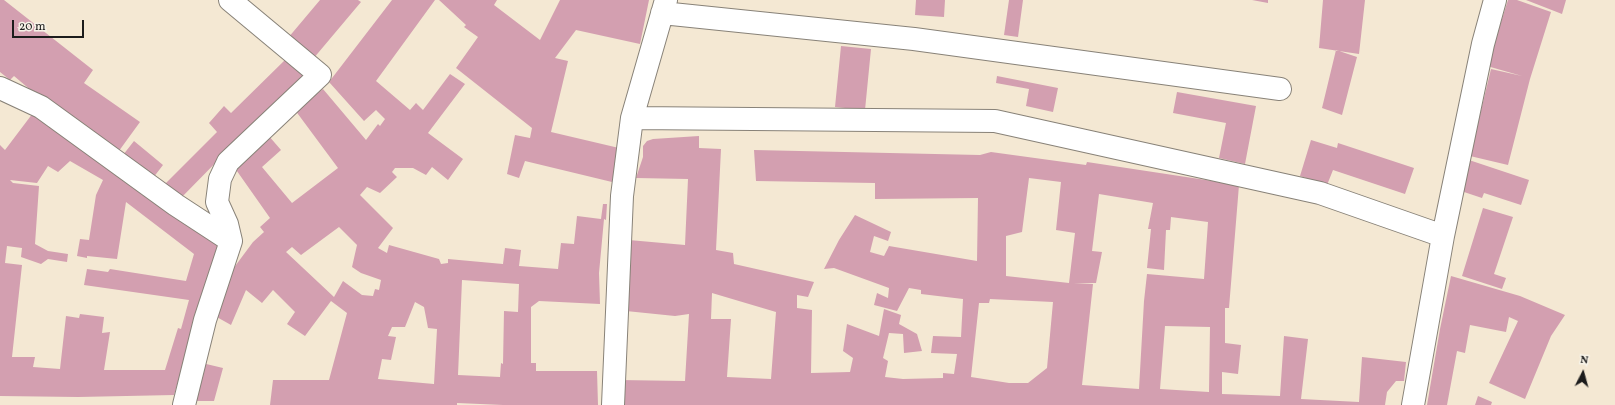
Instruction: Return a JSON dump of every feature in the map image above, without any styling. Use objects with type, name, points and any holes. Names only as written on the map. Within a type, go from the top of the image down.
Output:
[{"type":"street","points":[[184,405],[205,320],[231,241],[227,224],[217,202],[220,179],[228,162],[320,75],[230,0]]},
{"type":"street","points":[[1413,405],[1443,236],[1483,44],[1496,0]]},
{"type":"street","points":[[613,405],[622,196],[632,118],[664,6],[1280,89]]},
{"type":"street","points":[[0,88],[42,107],[176,204],[231,241]]},
{"type":"street","points":[[632,118],[995,121],[1320,193],[1443,236]]},
{"type":"building","points":[[0,0],[4,0],[93,70],[84,83],[140,122],[116,155],[58,113],[14,76],[10,80],[0,72]]},
{"type":"building","points":[[320,0],[358,0],[361,2],[313,59],[288,38]]},
{"type":"building","points":[[392,0],[435,0],[376,81],[410,110],[416,103],[423,110],[450,74],[465,84],[428,133],[463,159],[448,180],[432,167],[426,175],[413,168],[395,168],[392,172],[397,177],[380,193],[367,187],[360,195],[393,228],[378,248],[387,253],[389,245],[439,259],[441,264],[448,263],[448,259],[503,264],[505,248],[521,250],[519,266],[558,269],[561,243],[574,244],[577,216],[601,219],[603,204],[607,204],[606,220],[604,219],[599,273],[600,304],[539,301],[531,307],[531,363],[536,363],[536,371],[597,371],[598,405],[503,405],[457,403],[457,405],[270,405],[273,380],[329,380],[347,313],[331,301],[305,336],[287,324],[295,312],[273,290],[262,303],[246,290],[231,325],[215,316],[227,277],[253,242],[264,232],[260,227],[270,218],[232,164],[268,135],[281,150],[262,167],[292,203],[338,168],[295,110],[323,89],[366,140],[378,124],[380,126],[385,119],[376,110],[364,121],[329,82]],"holes":[[[339,227],[357,245],[352,267],[361,273],[381,280],[379,290],[375,289],[373,296],[362,295],[343,281],[334,297],[286,252],[292,247],[301,255]],[[462,280],[519,284],[518,312],[504,311],[503,364],[501,363],[500,377],[458,375]],[[415,302],[424,307],[428,328],[437,329],[434,384],[378,379],[382,359],[391,360],[396,337],[388,336],[392,327],[405,327]]]},
{"type":"building","points":[[439,0],[497,0],[494,5],[540,40],[560,0],[649,0],[640,44],[576,30],[555,58],[568,61],[551,132],[619,148],[612,182],[525,161],[519,178],[507,174],[515,135],[530,138],[532,128],[456,68],[478,37],[464,27],[466,25]]},
{"type":"building","points":[[916,0],[945,0],[944,17],[915,15]]},
{"type":"building","points":[[1009,0],[1023,0],[1018,37],[1004,35]]},
{"type":"building","points":[[1252,0],[1268,0],[1268,3]]},
{"type":"building","points":[[1323,0],[1365,0],[1359,54],[1319,48]]},
{"type":"building","points":[[1508,0],[1517,0],[1551,12],[1530,79],[1508,165],[1470,156],[1491,69],[1522,76],[1487,66]]},
{"type":"building","points":[[1526,0],[1566,0],[1562,14]]},
{"type":"building","points":[[841,46],[871,49],[865,110],[835,107]]},
{"type":"building","points":[[1336,50],[1357,57],[1342,115],[1322,108]]},
{"type":"building","points":[[287,58],[307,78],[232,146],[179,200],[164,185],[217,132],[209,123],[224,106],[231,113]]},
{"type":"building","points":[[997,76],[1058,88],[1053,112],[1026,106],[1029,89],[996,83]]},
{"type":"building","points":[[1177,92],[1256,106],[1245,164],[1219,158],[1226,123],[1173,113]]},
{"type":"building","points":[[36,109],[219,246],[190,333],[192,334],[174,395],[78,397],[0,396],[0,145],[5,150]],"holes":[[[70,161],[103,180],[96,195],[89,240],[80,239],[77,256],[87,258],[87,256],[117,259],[126,202],[194,254],[186,281],[110,269],[108,272],[87,269],[84,285],[189,300],[181,329],[178,328],[165,370],[104,370],[110,332],[102,333],[104,317],[80,314],[79,318],[66,316],[60,369],[33,367],[35,357],[12,357],[22,265],[5,263],[7,246],[22,248],[21,257],[41,264],[48,259],[67,262],[68,254],[48,251],[35,244],[39,186],[13,183],[10,180],[37,183],[48,166],[58,172]]]},
{"type":"building","points":[[699,136],[699,148],[721,149],[716,250],[733,253],[734,264],[814,282],[808,297],[797,295],[797,308],[812,310],[811,373],[850,372],[853,358],[843,351],[847,324],[879,336],[884,309],[901,315],[899,324],[917,334],[922,351],[904,353],[903,334],[889,333],[883,358],[888,361],[885,377],[903,379],[943,378],[943,373],[954,374],[957,354],[931,353],[933,336],[961,337],[963,299],[921,294],[921,290],[909,288],[897,311],[874,305],[877,293],[888,298],[889,288],[834,268],[824,269],[839,240],[855,215],[891,232],[888,241],[874,236],[870,252],[884,256],[889,246],[977,261],[978,198],[875,199],[875,183],[756,181],[754,150],[980,155],[991,152],[1086,165],[1087,162],[1239,185],[1229,308],[1225,308],[1225,343],[1241,345],[1238,374],[1222,372],[1222,394],[1280,396],[1284,336],[1308,339],[1301,399],[1359,402],[1362,357],[1406,362],[1404,381],[1396,381],[1387,392],[1385,405],[619,405],[619,380],[685,381],[689,314],[675,316],[626,311],[629,240],[685,245],[688,179],[636,178],[643,157],[643,146],[647,141],[653,139]],"holes":[[[1029,178],[1061,182],[1056,230],[1075,233],[1069,283],[1006,276],[1006,236],[1022,232]],[[1099,194],[1153,203],[1148,229],[1151,229],[1147,268],[1164,270],[1166,230],[1170,230],[1171,217],[1208,222],[1204,279],[1147,274],[1139,389],[1082,385],[1093,284],[1074,283],[1096,283],[1102,252],[1092,251]],[[712,293],[776,312],[771,379],[727,377],[731,319],[711,319]],[[990,299],[1053,302],[1047,368],[1028,383],[1009,383],[971,377],[979,303],[989,303]],[[1165,326],[1210,327],[1209,392],[1160,389]]]},
{"type":"building","points":[[1311,140],[1337,148],[1338,143],[1414,168],[1405,194],[1333,170],[1327,185],[1300,176]]},
{"type":"building","points":[[134,141],[163,165],[153,178],[123,155]]},
{"type":"building","points":[[1466,159],[1529,180],[1521,205],[1484,193],[1482,198],[1455,189]]},
{"type":"building","points":[[1483,208],[1513,217],[1494,274],[1506,278],[1502,289],[1462,276]]},
{"type":"building","points":[[1451,276],[1520,296],[1565,315],[1551,336],[1525,399],[1489,383],[1518,321],[1509,317],[1506,332],[1470,325],[1465,353],[1457,351],[1447,405],[1427,405]]},
{"type":"building","points":[[202,363],[223,368],[214,401],[195,401]]},
{"type":"building","points":[[1478,396],[1492,402],[1491,405],[1475,405]]}]
